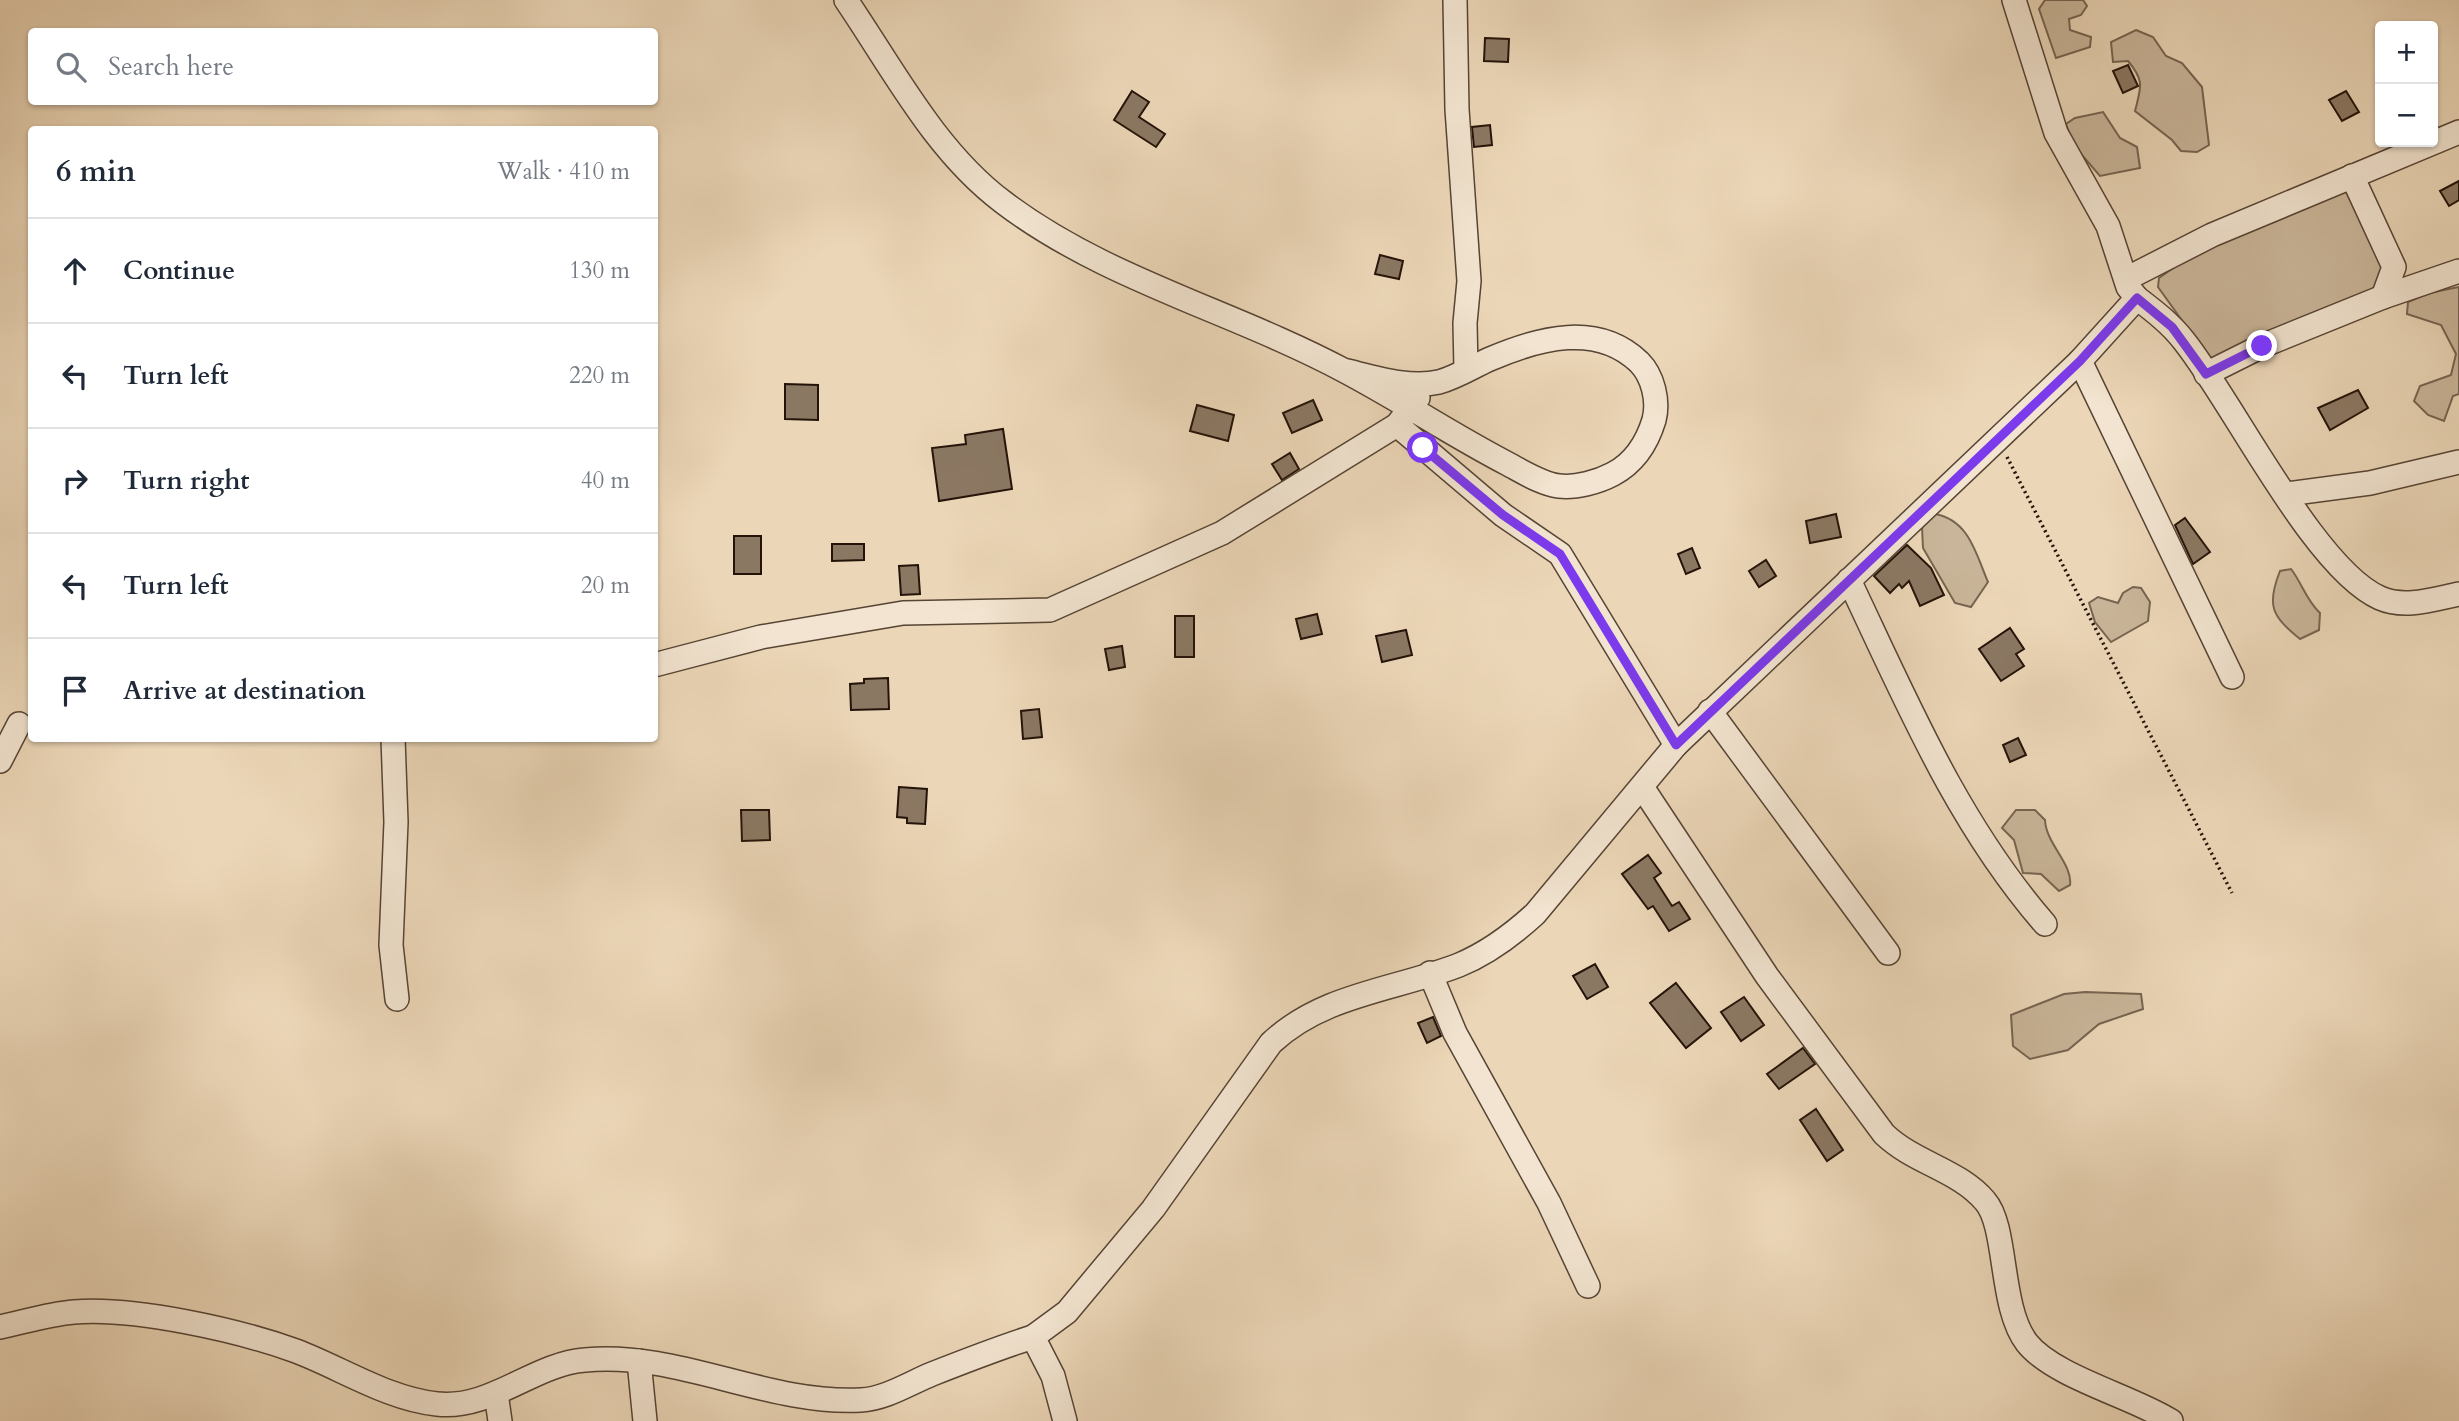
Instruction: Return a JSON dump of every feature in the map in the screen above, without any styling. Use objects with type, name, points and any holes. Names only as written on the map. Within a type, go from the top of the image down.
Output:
[{"type":"street","points":[[846,0],[949,151],[1001,201],[1062,241],[1343,370],[1391,380],[1427,383],[1532,345],[1569,337],[1592,337],[1616,344],[1643,366],[1653,384],[1655,417],[1640,452],[1620,470],[1600,480],[1559,486],[1404,417]]},
{"type":"street","points":[[1455,0],[1457,109],[1469,281],[1465,323],[1466,370]]},
{"type":"street","points":[[2014,0],[2056,133],[2108,226],[2131,288],[2172,327],[2342,569],[2370,592],[2404,604],[2459,594]]},
{"type":"street","points":[[0,1328],[72,1312],[179,1322],[251,1337],[295,1351],[400,1395],[436,1404],[476,1401],[553,1367],[581,1360],[639,1360],[815,1398],[864,1400],[1033,1337],[1066,1312],[1153,1209],[1254,1064],[1290,1025],[1327,1006],[1459,965],[1512,936],[1676,745],[2080,361],[2131,288],[2212,234],[2459,132]]},
{"type":"street","points":[[2352,176],[2389,250],[2394,267],[2383,297]]},
{"type":"street","points":[[2206,374],[2262,346],[2383,297],[2459,271]]},
{"type":"street","points":[[2080,361],[2232,677]]},
{"type":"street","points":[[1343,370],[1404,417],[1503,515],[1560,554],[1676,745]]},
{"type":"street","points":[[658,664],[761,637],[903,613],[1050,610],[1222,533],[1404,417],[1427,383]]},
{"type":"street","points":[[2287,494],[2370,483],[2459,462]]},
{"type":"street","points":[[1849,580],[1957,803],[1985,849],[2045,924]]},
{"type":"street","points":[[1710,711],[1888,953]]},
{"type":"street","points":[[0,761],[17,721]]},
{"type":"street","points":[[393,742],[396,822],[391,945],[397,999]]},
{"type":"street","points":[[1642,787],[1759,966],[1884,1134],[1901,1151],[1950,1175],[1975,1190],[1988,1203],[2015,1320],[2027,1343],[2047,1359],[2109,1393],[2153,1409],[2171,1421]]},
{"type":"street","points":[[1430,973],[1455,1033],[1549,1203],[1588,1286]]},
{"type":"street","points":[[1033,1337],[1053,1376],[1065,1421]]},
{"type":"street","points":[[639,1360],[645,1421]]},
{"type":"street","points":[[496,1393],[500,1421]]},
{"type":"path","points":[[1998,439],[2232,893]]},
{"type":"shaded area","points":[[2045,0],[2083,0],[2087,6],[2081,15],[2069,19],[2070,30],[2091,37],[2090,47],[2056,58],[2039,9]]},
{"type":"shaded area","points":[[2136,30],[2153,37],[2166,56],[2182,63],[2202,87],[2209,145],[2197,152],[2181,151],[2172,140],[2135,111],[2140,90],[2139,79],[2128,61],[2113,62],[2111,42]]},
{"type":"shaded area","points":[[2103,112],[2120,138],[2137,147],[2140,168],[2100,176],[2074,146],[2066,124],[2075,118]]},
{"type":"shaded area","points":[[2350,188],[2387,264],[2376,291],[2218,358],[2209,358],[2158,287],[2159,278],[2189,257]]},
{"type":"shaded area","points":[[2459,287],[2459,394],[2453,396],[2444,421],[2428,415],[2414,401],[2420,386],[2451,375],[2456,354],[2441,325],[2407,314],[2408,302],[2429,293]]},
{"type":"shaded area","points":[[1935,514],[1947,517],[1964,531],[1988,582],[1971,607],[1955,603],[1923,548],[1922,527]]},
{"type":"shaded area","points":[[2291,569],[2320,613],[2319,630],[2300,639],[2283,624],[2274,610],[2273,593],[2280,571]]},
{"type":"shaded area","points":[[2133,587],[2141,588],[2150,602],[2148,621],[2111,642],[2095,622],[2089,603],[2098,597],[2118,603],[2123,593]]},
{"type":"shaded area","points":[[2016,810],[2035,810],[2045,820],[2046,829],[2068,869],[2070,885],[2059,891],[2041,874],[2023,873],[2014,840],[2002,828]]},
{"type":"shaded area","points":[[2064,994],[2141,994],[2143,1009],[2099,1024],[2068,1050],[2030,1059],[2013,1046],[2011,1015]]},
{"type":"building","points":[[1485,38],[1509,39],[1508,62],[1484,61]]},
{"type":"building","points":[[2128,65],[2138,86],[2123,93],[2113,71]]},
{"type":"building","points":[[1132,91],[1149,102],[1139,117],[1165,134],[1156,147],[1114,120]]},
{"type":"building","points":[[2346,91],[2359,112],[2342,121],[2329,100]]},
{"type":"building","points":[[1490,125],[1492,145],[1474,147],[1472,127]]},
{"type":"building","points":[[2459,181],[2459,200],[2449,206],[2440,191]]},
{"type":"building","points":[[1380,255],[1403,261],[1399,279],[1375,274]]},
{"type":"building","points":[[785,384],[818,385],[818,420],[785,419]]},
{"type":"building","points":[[2358,390],[2368,408],[2330,430],[2318,408]]},
{"type":"building","points":[[1313,400],[1322,420],[1292,433],[1283,413]]},
{"type":"building","points":[[1197,405],[1234,415],[1228,441],[1190,431]]},
{"type":"building","points":[[1003,429],[1012,489],[939,501],[932,448],[966,444],[965,435]]},
{"type":"building","points":[[1290,453],[1299,469],[1282,480],[1272,464]]},
{"type":"building","points":[[1836,514],[1841,537],[1810,543],[1806,521]]},
{"type":"building","points":[[2185,518],[2210,552],[2193,564],[2175,525]]},
{"type":"building","points":[[734,536],[761,536],[761,574],[734,574]]},
{"type":"building","points":[[832,544],[864,544],[864,560],[832,561]]},
{"type":"building","points":[[1907,545],[1931,568],[1944,595],[1920,606],[1909,581],[1902,588],[1899,584],[1890,593],[1874,576]]},
{"type":"building","points":[[1692,548],[1700,568],[1686,574],[1678,554]]},
{"type":"building","points":[[1766,560],[1776,576],[1759,587],[1749,571]]},
{"type":"building","points":[[918,565],[920,594],[901,595],[899,566]]},
{"type":"building","points":[[1317,614],[1322,634],[1301,639],[1296,619]]},
{"type":"building","points":[[1175,616],[1194,616],[1194,657],[1175,657]]},
{"type":"building","points":[[2010,628],[2024,649],[2016,654],[2024,666],[2001,681],[1979,649]]},
{"type":"building","points":[[1406,630],[1412,655],[1382,662],[1376,636]]},
{"type":"building","points":[[1122,646],[1125,667],[1109,670],[1105,649]]},
{"type":"building","points":[[888,678],[889,709],[851,710],[850,684],[864,683],[864,679]]},
{"type":"building","points":[[1039,709],[1042,737],[1023,739],[1021,711]]},
{"type":"building","points":[[2018,738],[2026,755],[2010,762],[2003,745]]},
{"type":"building","points":[[899,787],[927,789],[925,824],[907,823],[907,818],[897,817]]},
{"type":"building","points":[[741,810],[769,810],[770,840],[742,841]]},
{"type":"building","points":[[1648,855],[1661,873],[1654,878],[1672,906],[1679,902],[1690,919],[1669,931],[1653,906],[1648,909],[1622,874]]},
{"type":"building","points":[[1595,964],[1608,987],[1587,999],[1573,976]]},
{"type":"building","points":[[1676,983],[1711,1028],[1686,1048],[1650,1003]]},
{"type":"building","points":[[1744,997],[1764,1025],[1741,1041],[1721,1012]]},
{"type":"building","points":[[1433,1017],[1441,1036],[1427,1043],[1418,1023]]},
{"type":"building","points":[[1803,1048],[1815,1064],[1779,1089],[1767,1074]]},
{"type":"building","points":[[1816,1109],[1843,1150],[1827,1161],[1800,1120]]},
{"type":"route","points":[[1423,448],[1503,515],[1560,554],[1571,568],[1676,745],[1752,670],[2012,427],[2118,323],[2137,298],[2172,327],[2206,374],[2262,346]]}]
